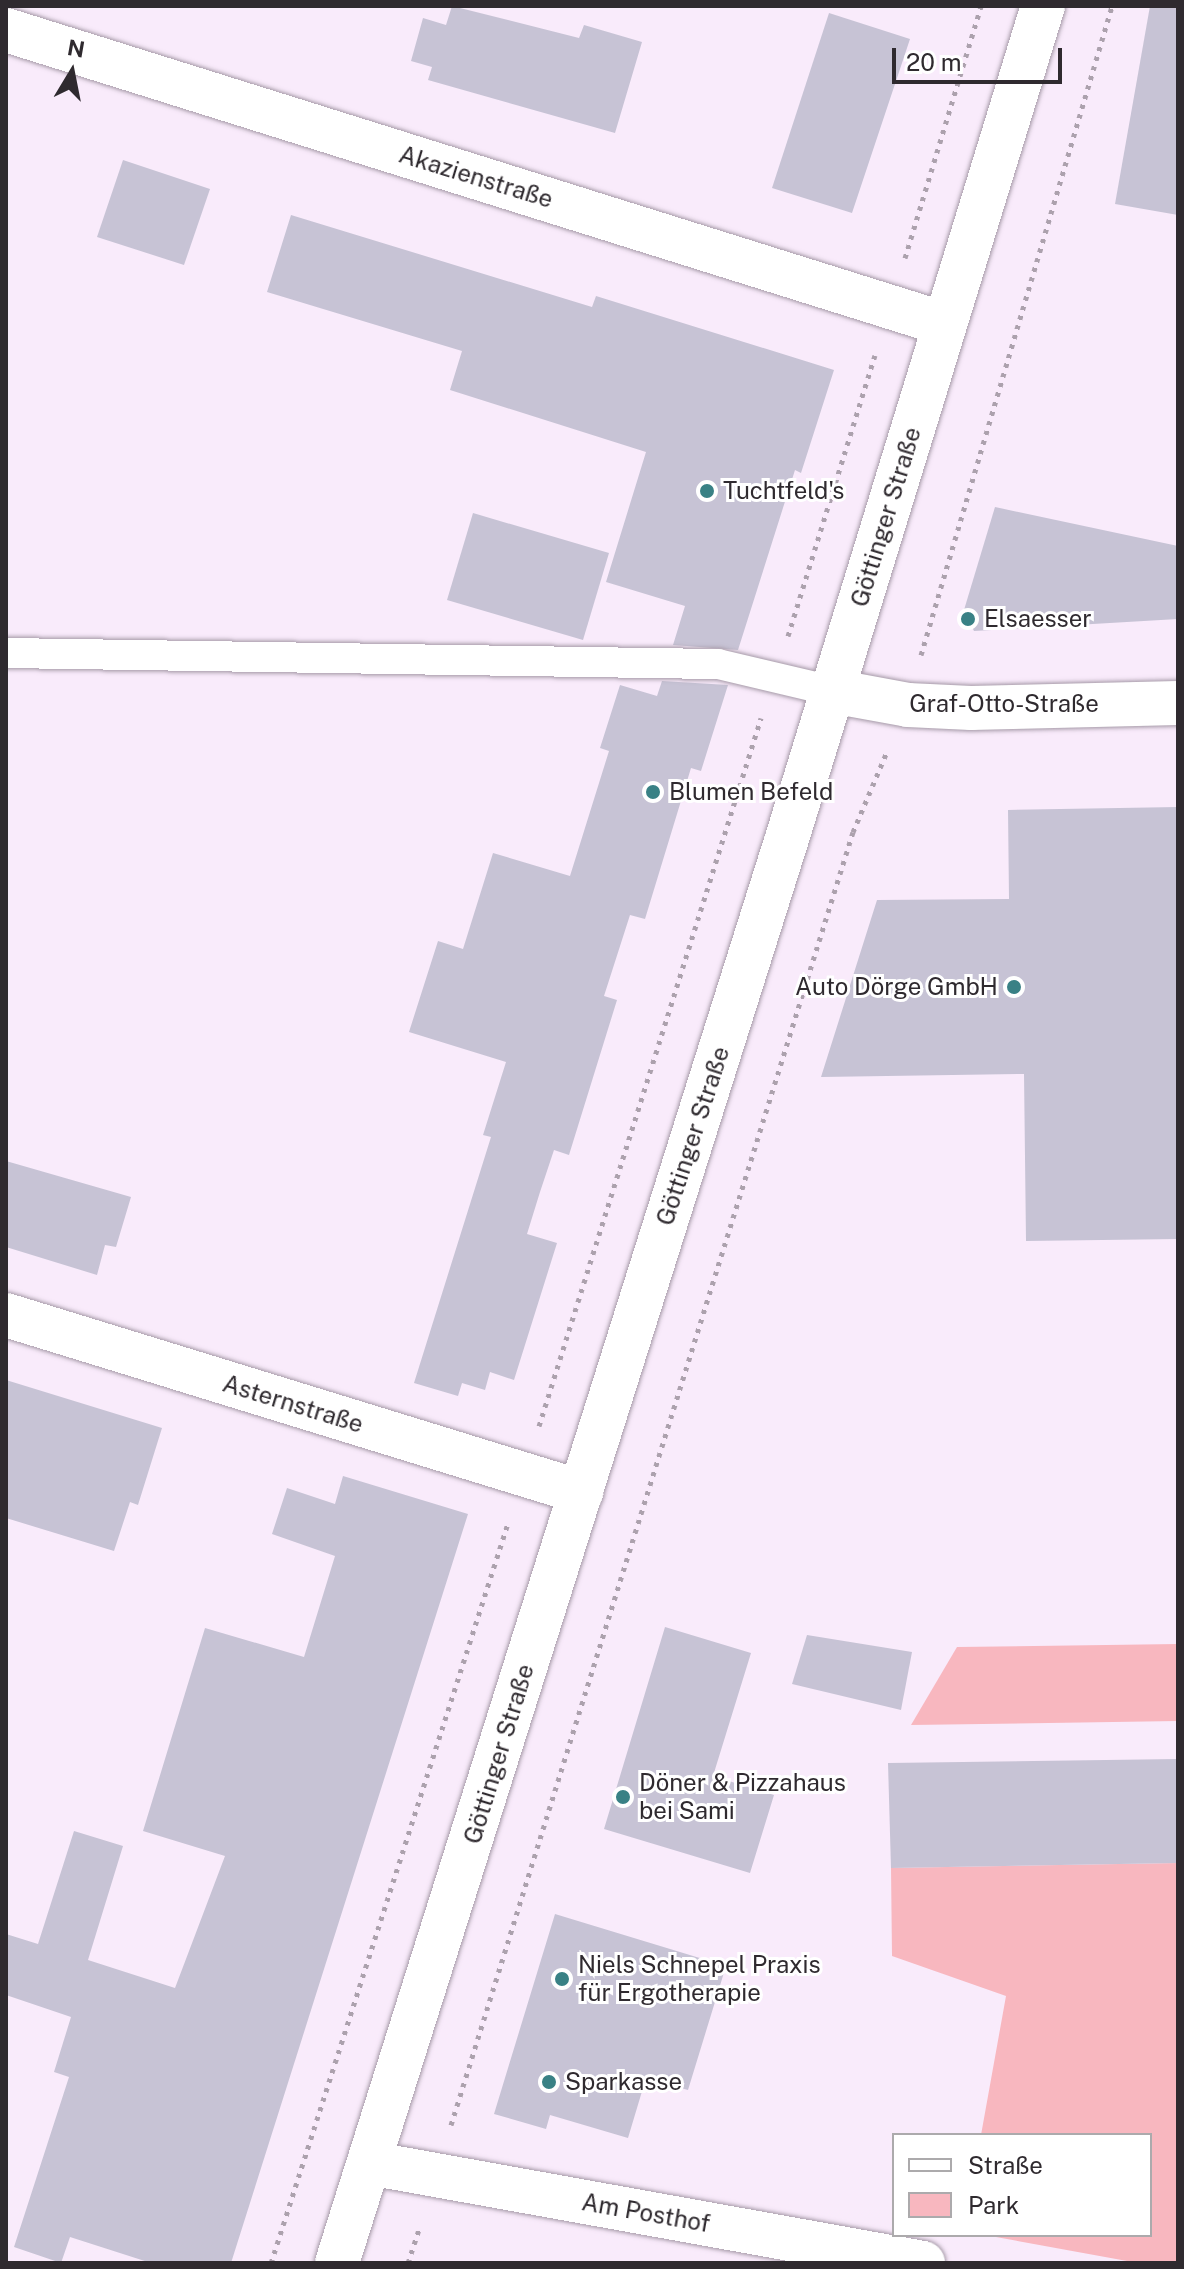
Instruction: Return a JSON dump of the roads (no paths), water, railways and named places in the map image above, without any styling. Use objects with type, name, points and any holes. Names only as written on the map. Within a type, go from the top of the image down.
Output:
[{"type":"street","name":"Göttinger Straße","points":[[337,2263],[832,691],[1043,6]]},
{"type":"street","name":"Akazienstraße","points":[[6,30],[945,324]]},
{"type":"street","name":"Graf-Otto-Straße","points":[[832,691],[908,705],[1178,703]]},
{"type":"street","name":"Asternstraße","points":[[6,1315],[581,1492]]},
{"type":"street","name":"Am Posthof","points":[[369,2163],[923,2263]]},
{"type":"lane","points":[[6,653],[718,664],[832,691]]},
{"type":"place","name":"Tuchtfeld's","points":[[707,491]]},
{"type":"place","name":"Elsaesser","points":[[968,619]]},
{"type":"place","name":"Blumen Befeld","points":[[653,792]]},
{"type":"place","name":"Auto Dörge GmbH","points":[[1014,987]]},
{"type":"place","name":"Döner & Pizzahaus bei Sami","points":[[623,1797]]},
{"type":"place","name":"Niels Schnepel Praxis für Ergotherapie","points":[[562,1979]]},
{"type":"place","name":"Sparkasse","points":[[549,2082]]}]
